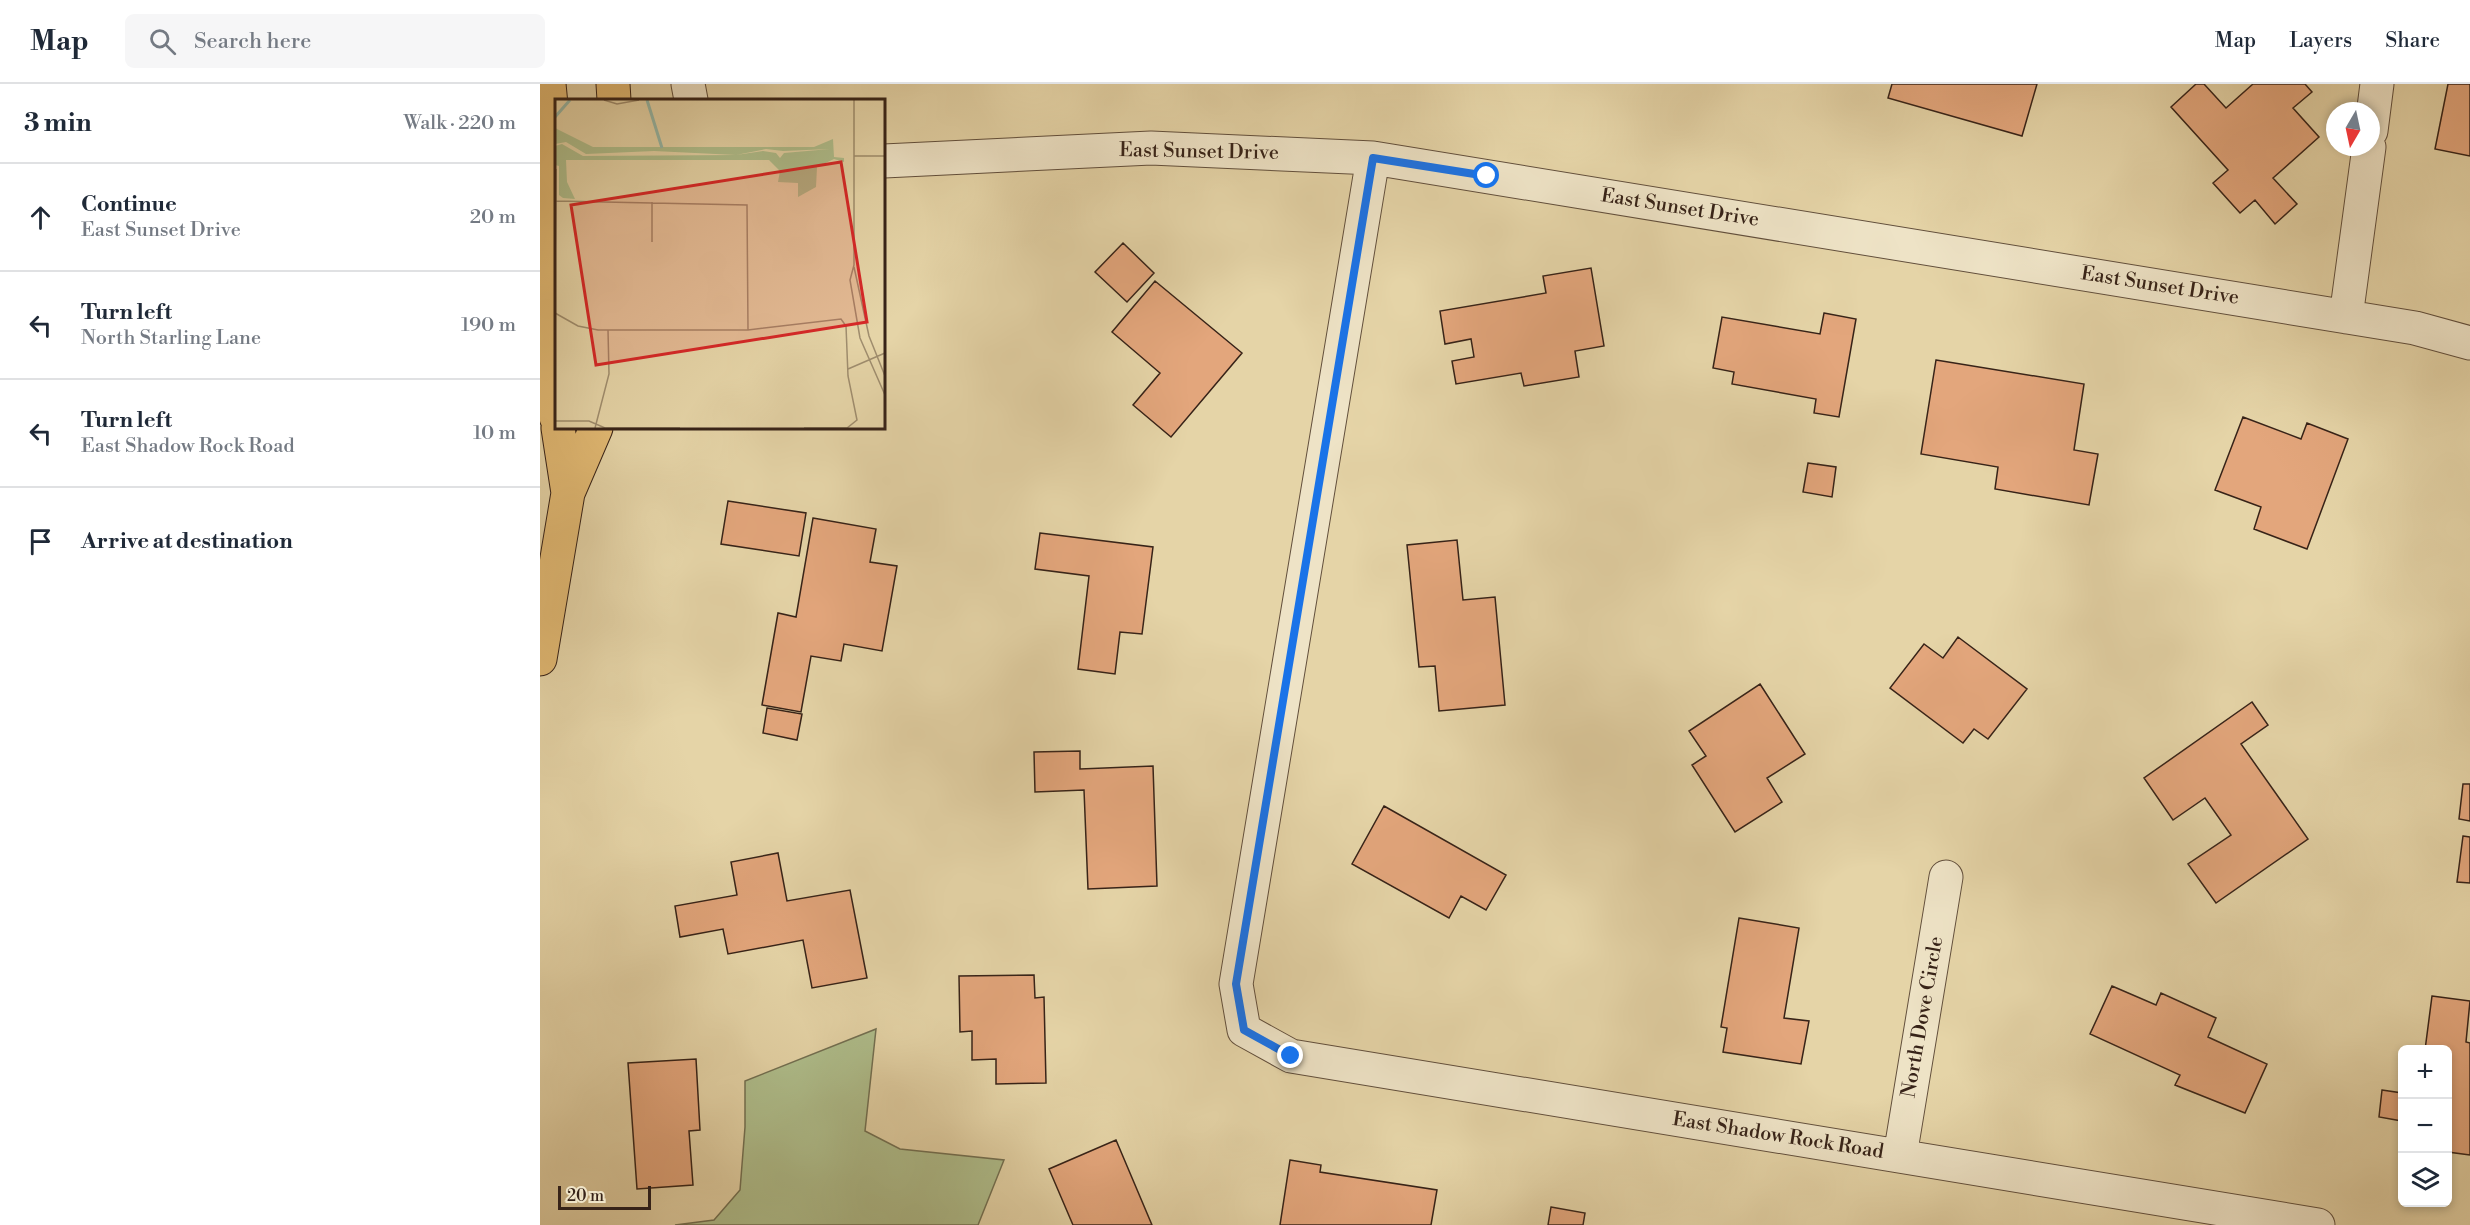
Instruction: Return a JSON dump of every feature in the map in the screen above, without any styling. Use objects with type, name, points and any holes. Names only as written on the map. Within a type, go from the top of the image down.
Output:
[{"type":"main road","points":[[549,84],[555,147]]},
{"type":"main road","points":[[613,84],[614,99]]},
{"type":"main road","points":[[555,235],[553,391],[555,408]]},
{"type":"main road","points":[[558,429],[568,493]]},
{"type":"main road","points":[[540,659],[568,493],[596,429]]},
{"type":"street","points":[[688,84],[691,99]]},
{"type":"street","points":[[2375,102],[2377,84]]},
{"type":"street","name":"East Sunset Drive","points":[[885,161],[1151,148],[1373,158],[2415,328],[2470,343]]},
{"type":"street","points":[[2346,317],[2368,156]]},
{"type":"street","name":"East Shadow Rock Road","points":[[1373,158],[1236,984],[1244,1030],[1291,1056],[2318,1225]]},
{"type":"street","name":"North Dove Circle","points":[[1900,1156],[1946,877]]},
{"type":"green space","points":[[876,1029],[865,1131],[900,1149],[1004,1160],[978,1225],[675,1225],[714,1220],[740,1190],[745,1127],[745,1081]]},
{"type":"building","points":[[1892,84],[2037,84],[2022,136],[1888,98]]},
{"type":"building","points":[[2196,84],[2204,84],[2226,108],[2253,84],[2305,84],[2312,92],[2293,108],[2319,137],[2273,178],[2297,204],[2275,224],[2255,200],[2240,213],[2213,183],[2228,170],[2171,107]]},
{"type":"building","points":[[2448,84],[2470,84],[2470,156],[2435,149]]},
{"type":"building","points":[[1123,243],[1154,273],[1127,302],[1095,272]]},
{"type":"building","points":[[1591,268],[1604,346],[1575,351],[1579,377],[1524,386],[1521,373],[1456,384],[1452,361],[1474,357],[1471,339],[1445,344],[1440,311],[1546,293],[1543,276]]},
{"type":"building","points":[[1155,281],[1242,353],[1171,437],[1133,405],[1160,373],[1112,332]]},
{"type":"building","points":[[1824,313],[1856,319],[1839,417],[1814,413],[1816,399],[1732,384],[1734,372],[1713,368],[1722,317],[1820,334]]},
{"type":"building","points":[[1936,360],[2084,384],[2074,450],[2098,454],[2089,505],[1995,489],[1998,467],[1921,454]]},
{"type":"building","points":[[2243,417],[2301,439],[2307,423],[2348,439],[2307,549],[2254,529],[2261,507],[2215,490]]},
{"type":"building","points":[[1808,463],[1836,467],[1832,497],[1803,492]]},
{"type":"building","points":[[728,501],[806,513],[799,556],[721,544]]},
{"type":"building","points":[[813,518],[876,529],[870,562],[897,566],[882,651],[844,644],[841,661],[811,656],[801,712],[762,705],[778,613],[796,617]]},
{"type":"building","points":[[1040,533],[1153,547],[1142,634],[1120,632],[1115,674],[1078,669],[1089,576],[1035,569]]},
{"type":"building","points":[[1457,540],[1463,600],[1495,597],[1505,705],[1439,711],[1435,666],[1419,667],[1407,545]]},
{"type":"building","points":[[1958,637],[2027,689],[1988,739],[1974,729],[1963,743],[1890,688],[1924,644],[1943,658]]},
{"type":"building","points":[[1760,684],[1805,754],[1767,778],[1782,802],[1735,832],[1692,765],[1706,756],[1689,731]]},
{"type":"building","points":[[2252,702],[2268,725],[2241,744],[2308,839],[2216,903],[2188,864],[2231,835],[2205,798],[2173,820],[2144,778]]},
{"type":"building","points":[[767,708],[802,714],[797,740],[763,733]]},
{"type":"building","points":[[1080,751],[1080,769],[1153,766],[1157,886],[1088,889],[1084,790],[1035,792],[1034,752]]},
{"type":"building","points":[[2463,784],[2470,784],[2470,821],[2459,819]]},
{"type":"building","points":[[1384,806],[1506,875],[1486,910],[1461,896],[1449,918],[1352,864]]},
{"type":"building","points":[[2463,836],[2470,837],[2470,883],[2457,882]]},
{"type":"building","points":[[778,853],[787,901],[850,890],[867,978],[812,988],[803,940],[728,954],[723,929],[680,937],[675,906],[737,895],[731,862]]},
{"type":"building","points":[[1739,918],[1799,928],[1784,1018],[1809,1021],[1801,1064],[1723,1052],[1727,1028],[1721,1027]]},
{"type":"building","points":[[1034,975],[1035,998],[1044,997],[1046,1083],[996,1084],[996,1059],[972,1060],[972,1031],[960,1032],[959,976]]},
{"type":"building","points":[[2112,986],[2156,1005],[2161,993],[2216,1018],[2208,1037],[2267,1064],[2245,1113],[2175,1085],[2180,1075],[2090,1034]]},
{"type":"building","points":[[2432,996],[2470,1001],[2466,1042],[2470,1043],[2470,1155],[2452,1153],[2452,1045],[2426,1045]]},
{"type":"building","points":[[696,1059],[700,1130],[689,1131],[693,1185],[637,1189],[628,1063]]},
{"type":"building","points":[[2382,1090],[2398,1092],[2398,1120],[2379,1117]]},
{"type":"building","points":[[1116,1140],[1152,1225],[1073,1225],[1049,1169]]},
{"type":"building","points":[[1290,1160],[1321,1165],[1320,1172],[1437,1190],[1431,1225],[1280,1225]]},
{"type":"building","points":[[1551,1207],[1585,1213],[1583,1225],[1548,1225]]},
{"type":"route","points":[[1291,1056],[1244,1030],[1236,984],[1373,158],[1487,176]]}]
